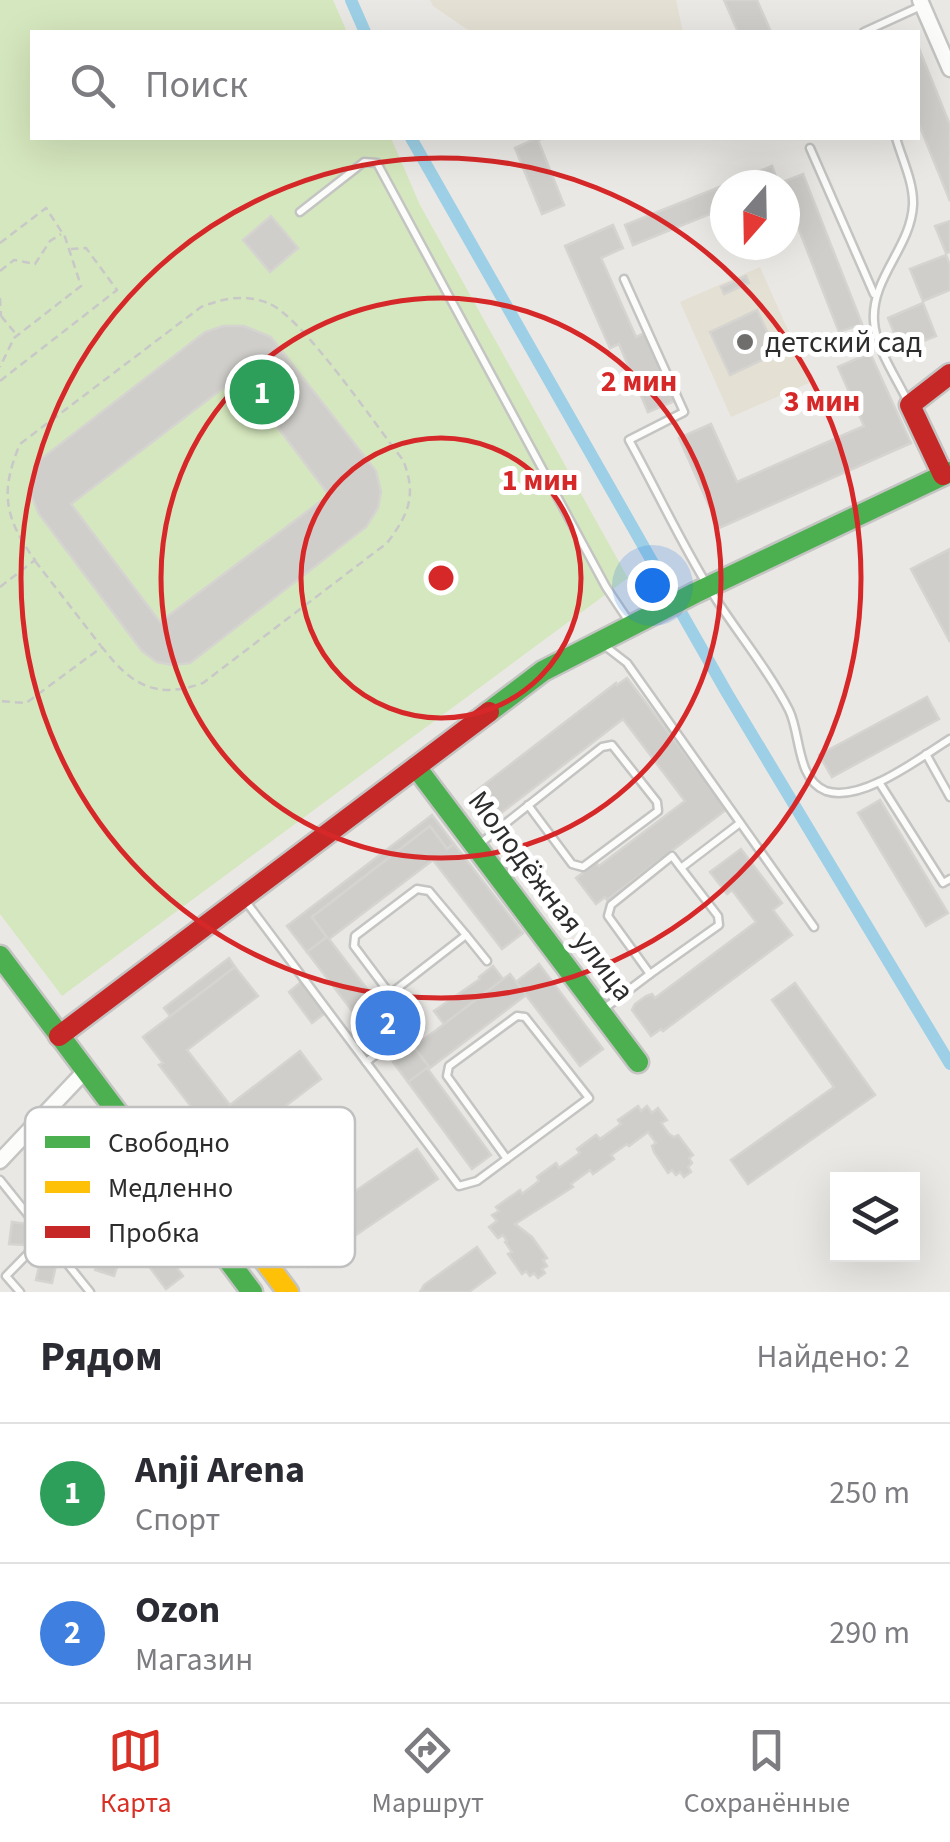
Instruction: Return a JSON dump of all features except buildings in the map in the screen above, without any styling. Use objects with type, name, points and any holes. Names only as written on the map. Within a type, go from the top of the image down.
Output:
[{"type":"street","points":[[921,3],[950,69]]},
{"type":"street","points":[[60,1036],[543,671],[946,473],[910,405],[950,374]]},
{"type":"street","name":"Молодёжная улица","points":[[416,767],[638,1062]]},
{"type":"street","points":[[0,956],[113,1107]]},
{"type":"street","points":[[51,1107],[86,1070]]},
{"type":"street","points":[[0,1161],[25,1135]]},
{"type":"street","points":[[233,1267],[252,1292]]},
{"type":"street","points":[[269,1267],[288,1292]]},
{"type":"lane","points":[[868,30],[921,3]]},
{"type":"lane","points":[[875,295],[910,219],[913,204],[897,140]]},
{"type":"lane","points":[[810,148],[875,295],[876,334],[910,405]]},
{"type":"lane","points":[[300,212],[364,162],[377,163],[606,587],[640,621]]},
{"type":"lane","points":[[624,278],[684,412],[629,440],[702,590],[789,710],[804,769],[826,790],[848,792],[879,782],[950,739]]},
{"type":"lane","points":[[600,642],[627,663],[814,927]]},
{"type":"lane","points":[[476,846],[602,747],[612,745],[657,802],[658,811],[583,867],[572,864],[528,806]]},
{"type":"lane","points":[[926,754],[950,797]]},
{"type":"lane","points":[[879,782],[942,883],[950,878]]},
{"type":"lane","points":[[681,868],[740,823]]},
{"type":"lane","points":[[600,1012],[719,925],[718,916],[672,856],[610,905],[608,916],[650,974]]},
{"type":"lane","points":[[366,1062],[403,1034],[404,1019],[354,946],[355,936],[418,890],[429,891],[487,961]]},
{"type":"lane","points":[[243,898],[459,1186],[477,1181],[589,1098],[525,1018],[516,1016],[449,1066],[447,1076],[507,1158]]},
{"type":"lane","points":[[390,994],[466,936]]},
{"type":"lane","points":[[0,1180],[25,1212]]},
{"type":"lane","points":[[20,1292],[6,1276],[25,1256]]},
{"type":"lane","points":[[69,1267],[90,1292]]},
{"type":"path","points":[[0,242],[46,208],[62,233],[81,286],[17,336],[1,364]]},
{"type":"path","points":[[0,271],[14,260],[35,264],[50,242],[62,233]]},
{"type":"path","points":[[0,382],[117,290],[86,248],[69,250]]},
{"type":"path","points":[[245,297],[271,304],[297,323],[403,460],[412,498],[407,516],[387,543],[203,683],[174,691],[147,689],[129,677],[34,560],[2,503],[6,466],[20,444],[201,307],[224,298],[245,297]]},
{"type":"path","points":[[0,298],[0,316],[17,336]]},
{"type":"path","points":[[0,588],[34,560]]},
{"type":"path","points":[[0,701],[26,702],[102,647]]},
{"type":"shaded area","points":[[430,0],[676,0],[683,30],[468,30]]},
{"type":"shaded area","name":"детский сад","points":[[760,267],[811,382],[731,417],[680,302]]},
{"type":"green space","points":[[0,0],[333,0],[346,30],[30,30],[30,140],[392,140],[420,205],[628,578],[62,996],[0,914]]},
{"type":"waterway","points":[[351,0],[364,30]]},
{"type":"waterway","points":[[412,140],[727,693],[950,1064]]},
{"type":"traffic: fast","points":[[489,712],[543,671],[695,593],[950,472]]},
{"type":"traffic: fast","points":[[416,767],[638,1062]]},
{"type":"traffic: fast","points":[[0,956],[113,1107]]},
{"type":"traffic: fast","points":[[233,1267],[252,1292]]},
{"type":"traffic: slow","points":[[269,1267],[288,1292]]},
{"type":"traffic: jam","points":[[943,475],[910,405],[950,374]]},
{"type":"traffic: jam","points":[[59,1036],[489,712]]},
{"type":"place","name":"детский сад","points":[[745,342]]},
{"type":"place","name":"Anji Arena","points":[[262,392]]},
{"type":"place","name":"Ozon","points":[[388,1023]]}]
